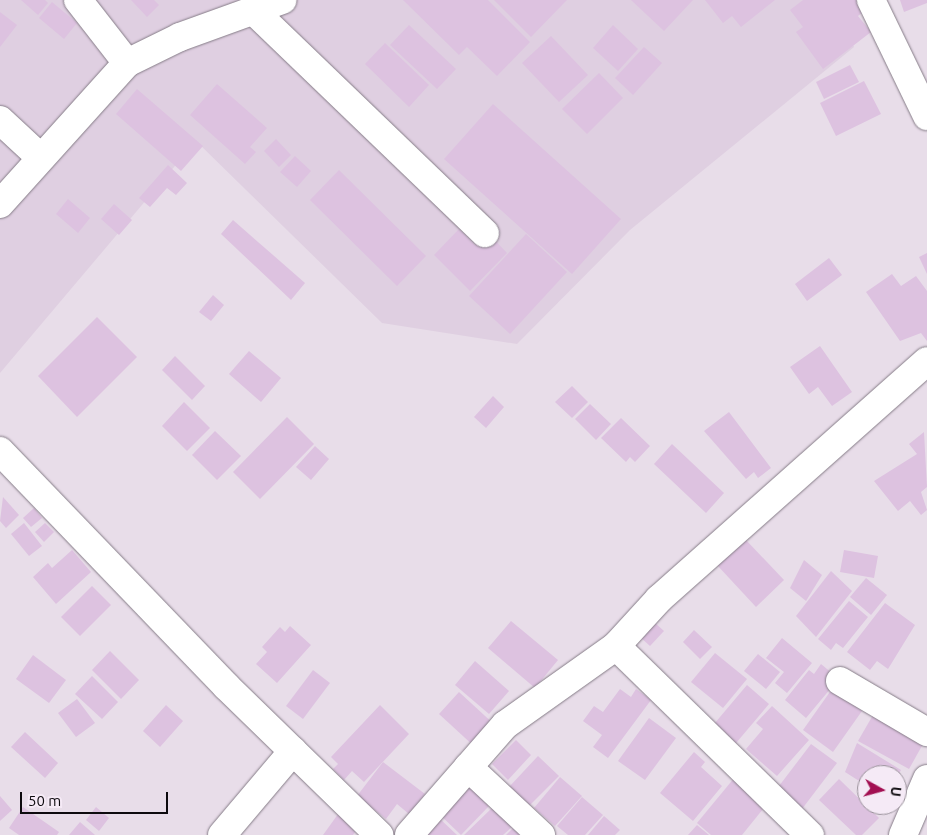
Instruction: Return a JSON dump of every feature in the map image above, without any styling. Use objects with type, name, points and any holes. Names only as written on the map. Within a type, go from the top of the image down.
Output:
[{"type":"street","points":[[78,0],[127,63]]},
{"type":"street","points":[[0,204],[40,157],[127,63],[180,37],[255,12],[282,0]]},
{"type":"street","points":[[871,0],[927,116]]},
{"type":"street","points":[[255,12],[485,233]]},
{"type":"street","points":[[0,120],[40,157]]},
{"type":"street","points":[[409,835],[505,725],[616,646],[659,599],[927,361]]},
{"type":"street","points":[[0,451],[293,751],[379,835]]},
{"type":"street","points":[[616,646],[810,835]]},
{"type":"street","points":[[840,681],[927,732]]},
{"type":"street","points":[[222,835],[293,751]]},
{"type":"street","points":[[468,767],[541,835]]},
{"type":"street","points":[[903,835],[927,779]]},
{"type":"shaded area","points":[[0,0],[835,0],[854,47],[630,230],[517,344],[382,323],[196,141],[0,373]]},
{"type":"building","points":[[21,0],[45,0],[48,3],[38,15]]},
{"type":"building","points":[[131,0],[154,0],[159,5],[147,17]]},
{"type":"building","points":[[403,0],[488,0],[530,42],[497,76],[467,47],[459,55]]},
{"type":"building","points":[[494,0],[567,0],[531,37]]},
{"type":"building","points":[[631,0],[693,0],[664,31]]},
{"type":"building","points":[[705,0],[775,0],[741,27],[732,16],[723,23]]},
{"type":"building","points":[[803,0],[861,0],[868,8],[858,16],[871,32],[823,69],[796,32],[803,27],[790,10]]},
{"type":"building","points":[[900,0],[927,0],[927,3],[904,12]]},
{"type":"building","points":[[52,2],[77,23],[64,39],[39,18]]},
{"type":"building","points":[[0,12],[17,25],[0,47]]},
{"type":"building","points":[[409,25],[456,69],[437,89],[390,45]]},
{"type":"building","points":[[613,25],[638,49],[618,71],[593,48]]},
{"type":"building","points":[[551,36],[588,75],[559,102],[522,63]]},
{"type":"building","points":[[385,43],[429,85],[409,107],[365,64]]},
{"type":"building","points":[[644,47],[662,63],[633,95],[615,78]]},
{"type":"building","points":[[850,65],[859,82],[824,99],[816,82]]},
{"type":"building","points":[[599,73],[623,98],[587,134],[562,109]]},
{"type":"building","points":[[864,81],[881,114],[836,136],[820,103]]},
{"type":"building","points":[[217,84],[267,128],[250,147],[256,152],[245,164],[190,115]]},
{"type":"building","points":[[137,89],[203,146],[181,171],[116,114]]},
{"type":"building","points":[[493,104],[621,219],[572,274],[444,159]]},
{"type":"building","points":[[276,139],[291,155],[279,167],[264,151]]},
{"type":"building","points":[[295,156],[311,171],[297,187],[280,172]]},
{"type":"building","points":[[168,165],[187,183],[176,195],[167,188],[150,207],[139,198]]},
{"type":"building","points":[[339,170],[426,256],[397,286],[310,200]]},
{"type":"building","points":[[68,199],[90,218],[78,233],[56,214]]},
{"type":"building","points":[[114,204],[132,220],[119,235],[101,219]]},
{"type":"building","points":[[233,220],[305,283],[291,300],[221,234]]},
{"type":"building","points":[[459,229],[475,245],[487,232],[507,253],[470,291],[434,255]]},
{"type":"building","points":[[526,234],[567,272],[510,334],[469,296]]},
{"type":"building","points":[[927,253],[927,274],[919,257]]},
{"type":"building","points":[[829,258],[842,275],[807,301],[795,284]]},
{"type":"building","points":[[892,274],[901,286],[916,276],[927,291],[927,341],[921,333],[900,341],[866,292]]},
{"type":"building","points":[[213,295],[224,305],[211,321],[199,312]]},
{"type":"building","points":[[97,317],[137,357],[77,417],[38,376]]},
{"type":"building","points":[[820,346],[852,392],[832,406],[818,387],[809,394],[790,367]]},
{"type":"building","points":[[249,351],[281,378],[261,402],[229,374]]},
{"type":"building","points":[[175,356],[205,386],[192,400],[162,370]]},
{"type":"building","points":[[572,386],[588,402],[572,418],[555,402]]},
{"type":"building","points":[[493,396],[504,407],[486,428],[474,417]]},
{"type":"building","points":[[184,402],[210,428],[187,451],[162,426]]},
{"type":"building","points":[[590,404],[611,424],[596,440],[575,419]]},
{"type":"building","points":[[729,412],[771,468],[758,478],[754,472],[746,479],[704,431]]},
{"type":"building","points":[[287,417],[314,444],[260,499],[233,472]]},
{"type":"building","points":[[621,418],[650,446],[635,462],[630,457],[626,462],[601,438]]},
{"type":"building","points":[[215,431],[241,456],[217,480],[192,455]]},
{"type":"building","points":[[924,432],[927,487],[921,492],[927,510],[921,515],[910,501],[898,511],[874,481],[917,454],[909,444]]},
{"type":"building","points":[[672,444],[724,493],[706,513],[654,464]]},
{"type":"building","points":[[315,446],[329,459],[311,480],[296,467]]},
{"type":"building","points":[[3,497],[19,515],[6,528],[0,521]]},
{"type":"building","points":[[34,508],[42,518],[31,527],[23,518]]},
{"type":"building","points":[[24,523],[42,546],[29,556],[11,534]]},
{"type":"building","points":[[45,523],[54,532],[44,542],[35,532]]},
{"type":"building","points":[[745,539],[784,580],[756,607],[717,565]]},
{"type":"building","points":[[72,550],[91,572],[56,604],[33,577],[48,563],[52,568]]},
{"type":"building","points":[[844,550],[878,556],[874,578],[840,572]]},
{"type":"building","points":[[804,560],[822,575],[806,601],[790,588]]},
{"type":"building","points":[[831,571],[852,591],[816,637],[796,616]]},
{"type":"building","points":[[866,578],[887,595],[871,615],[850,597]]},
{"type":"building","points":[[92,586],[111,605],[80,636],[61,617]]},
{"type":"building","points":[[849,601],[868,617],[843,648],[836,643],[831,650],[818,639]]},
{"type":"building","points":[[885,603],[915,625],[888,669],[877,661],[870,670],[847,652]]},
{"type":"building","points":[[511,621],[558,660],[535,688],[488,648]]},
{"type":"building","points":[[654,622],[664,631],[650,646],[640,637]]},
{"type":"building","points":[[290,626],[311,645],[277,683],[256,664],[267,652],[262,647],[280,627],[285,632]]},
{"type":"building","points":[[694,630],[712,647],[700,659],[683,642]]},
{"type":"building","points":[[782,638],[812,663],[787,693],[775,683],[784,672],[766,658]]},
{"type":"building","points":[[110,651],[139,680],[121,699],[92,670]]},
{"type":"building","points":[[715,653],[747,679],[723,708],[691,682]]},
{"type":"building","points":[[758,654],[780,672],[766,689],[744,671]]},
{"type":"building","points":[[33,655],[66,680],[49,703],[16,679]]},
{"type":"building","points":[[475,661],[509,691],[489,714],[455,685]]},
{"type":"building","points":[[821,664],[833,674],[825,683],[831,688],[806,718],[785,700],[809,670],[814,674]]},
{"type":"building","points":[[313,670],[330,683],[303,719],[286,706]]},
{"type":"building","points":[[92,676],[118,702],[102,719],[75,694]]},
{"type":"building","points":[[747,685],[769,704],[731,749],[709,730]]},
{"type":"building","points":[[620,689],[631,697],[636,689],[651,700],[608,758],[593,747],[602,735],[583,721],[594,706],[603,712]]},
{"type":"building","points":[[832,689],[862,711],[833,752],[803,730]]},
{"type":"building","points":[[459,692],[496,726],[476,748],[439,714]]},
{"type":"building","points":[[77,699],[95,723],[76,737],[58,713]]},
{"type":"building","points":[[166,705],[183,721],[160,747],[143,731]]},
{"type":"building","points":[[380,705],[409,734],[364,782],[352,771],[344,780],[333,769],[338,764],[331,757]]},
{"type":"building","points":[[772,706],[809,740],[777,776],[746,749],[763,729],[756,723]]},
{"type":"building","points":[[873,715],[923,744],[909,769],[907,765],[902,765],[858,741]]},
{"type":"building","points":[[649,718],[676,738],[645,780],[618,761]]},
{"type":"building","points":[[25,732],[58,763],[45,778],[11,747]]},
{"type":"building","points":[[516,740],[531,755],[508,780],[492,764]]},
{"type":"building","points":[[857,743],[893,765],[857,765],[857,780],[845,772]]},
{"type":"building","points":[[811,744],[837,763],[802,809],[776,790]]},
{"type":"building","points":[[694,752],[705,762],[701,767],[722,786],[693,821],[660,793]]},
{"type":"building","points":[[538,756],[559,776],[529,806],[509,787]]},
{"type":"building","points":[[383,762],[425,794],[409,814],[397,804],[386,819],[357,796]]},
{"type":"building","points":[[560,777],[582,796],[555,826],[534,808]]},
{"type":"building","points":[[735,777],[767,804],[742,835],[711,835],[697,823]]},
{"type":"building","points":[[839,779],[857,797],[857,815],[876,815],[879,818],[862,835],[856,835],[819,800]]},
{"type":"building","points":[[466,783],[489,806],[461,835],[437,812]]},
{"type":"building","points":[[0,796],[12,810],[0,821]]},
{"type":"building","points":[[582,797],[603,815],[585,835],[568,835],[557,826]]},
{"type":"building","points":[[23,807],[59,832],[57,835],[19,835],[9,828]]},
{"type":"building","points":[[96,807],[109,818],[99,831],[86,820]]},
{"type":"building","points":[[493,807],[512,827],[503,835],[464,835]]},
{"type":"building","points":[[341,810],[360,825],[353,835],[323,835]]},
{"type":"building","points":[[604,816],[620,830],[615,835],[588,835]]},
{"type":"building","points":[[438,817],[457,835],[422,835]]},
{"type":"building","points":[[80,822],[95,835],[69,835]]},
{"type":"building","points":[[697,825],[709,835],[688,835]]},
{"type":"building","points":[[513,828],[520,835],[506,835]]}]
